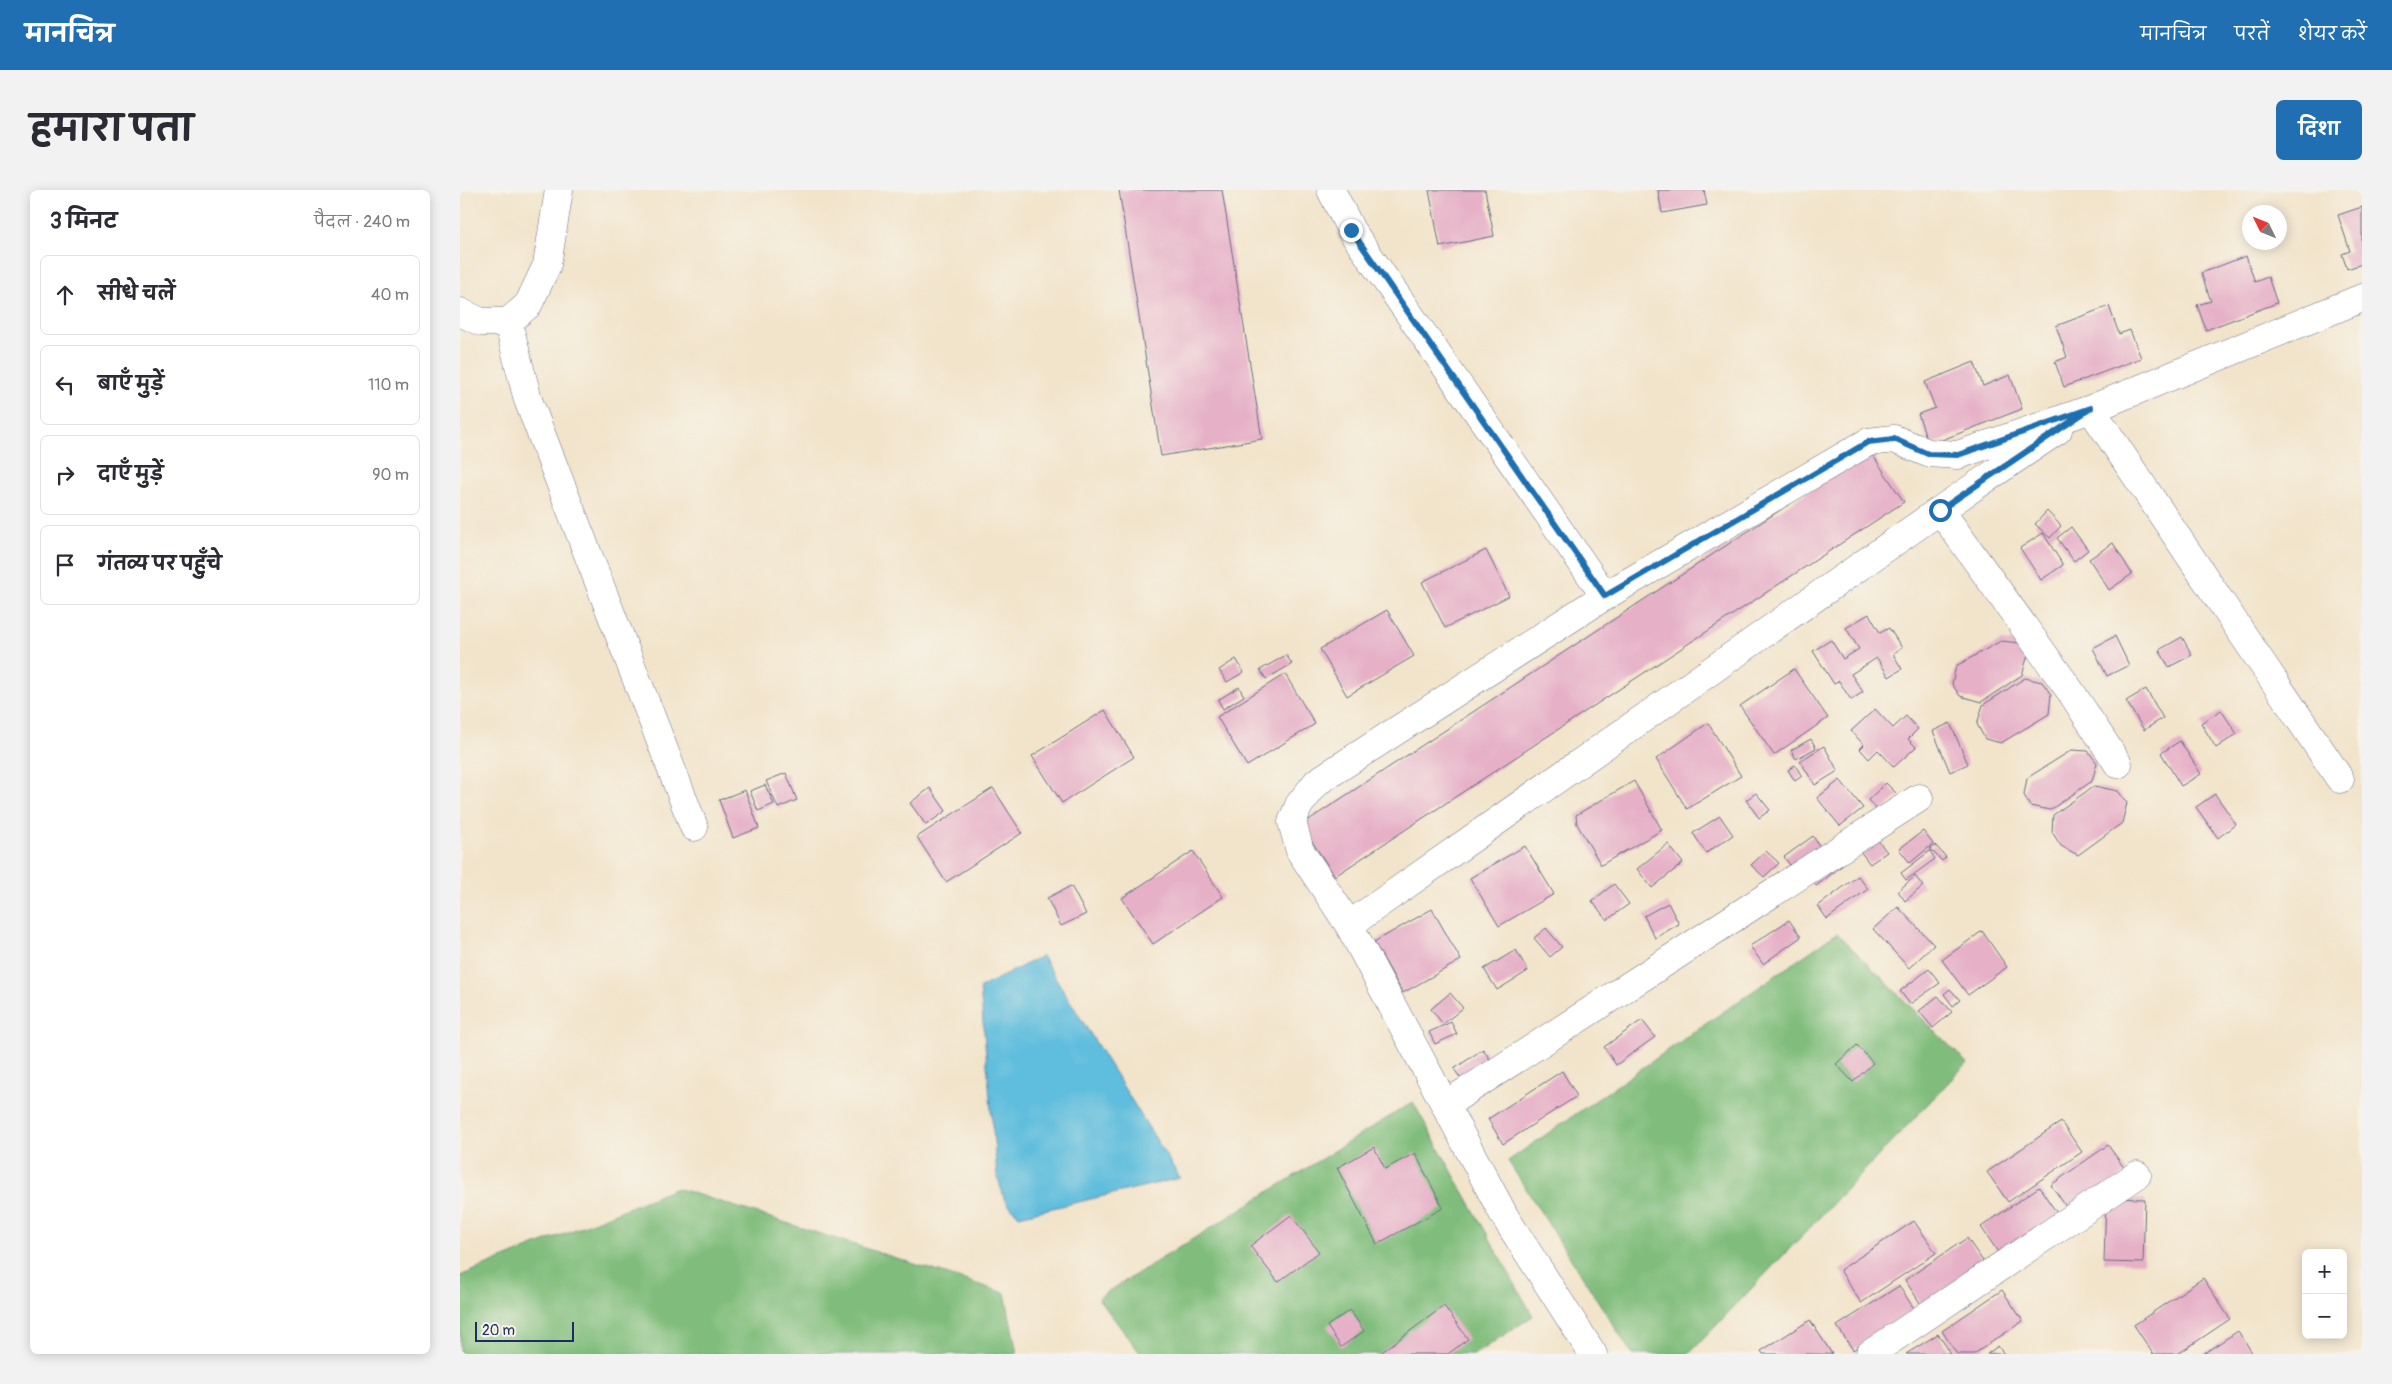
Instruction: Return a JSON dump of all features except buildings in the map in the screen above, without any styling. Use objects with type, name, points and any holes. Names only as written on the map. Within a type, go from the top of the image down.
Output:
[{"type":"street","points":[[460,312],[481,322],[508,322],[528,305],[547,265],[559,190]]},
{"type":"street","points":[[1331,190],[1351,230],[1605,596]]},
{"type":"street","points":[[1593,1354],[1505,1216],[1348,925],[1300,851],[1292,822],[1299,805],[1317,782],[1605,596],[1868,442],[1894,439],[1928,454],[1958,455],[2091,408],[2362,298]]},
{"type":"street","points":[[508,322],[531,409],[694,827]]},
{"type":"street","points":[[1348,925],[1940,510],[2091,408]]},
{"type":"street","points":[[2091,408],[2340,779]]},
{"type":"street","points":[[1940,510],[2071,692],[2118,764]]},
{"type":"street","points":[[1445,1105],[1919,798]]},
{"type":"street","points":[[1870,1354],[2138,1175]]},
{"type":"green space","points":[[1837,933],[1967,1063],[1689,1354],[1632,1354],[1508,1161]]},
{"type":"green space","points":[[1413,1102],[1533,1316],[1475,1354],[1141,1354],[1098,1298]]},
{"type":"green space","points":[[677,1188],[1005,1293],[1017,1354],[460,1354],[460,1276]]},
{"type":"water","points":[[1042,956],[1180,1178],[1019,1216],[1005,1201],[997,1175],[980,988]]},
{"type":"route","points":[[1351,230],[1605,596],[1829,463],[1868,442],[1894,439],[1928,454],[1958,455],[2091,408],[1940,510]]}]
